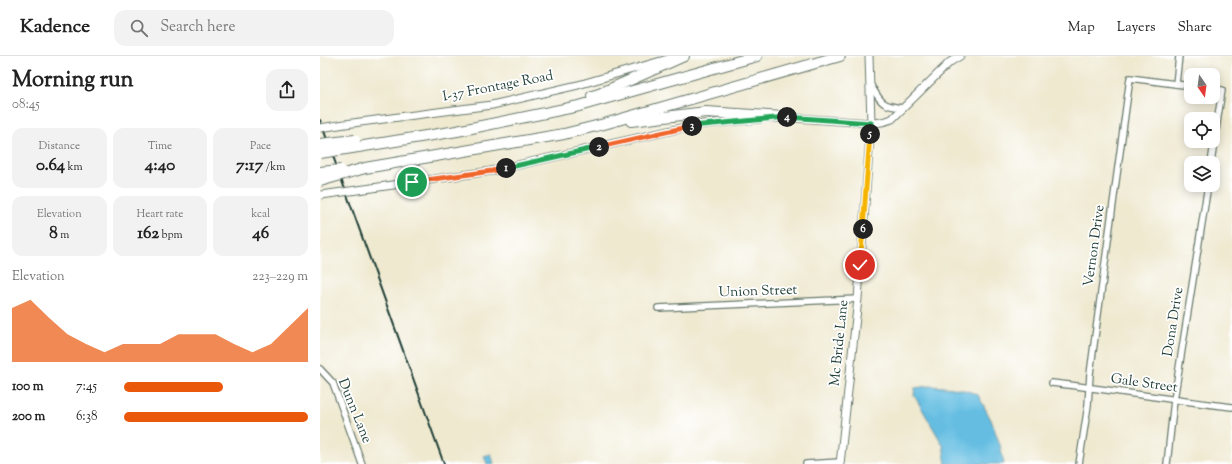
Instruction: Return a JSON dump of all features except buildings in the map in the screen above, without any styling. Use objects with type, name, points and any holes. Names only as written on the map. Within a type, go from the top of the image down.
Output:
[{"type":"highway","points":[[495,123],[599,94],[684,56]]},
{"type":"highway","points":[[320,144],[356,144],[412,139],[495,123],[578,106],[757,56]]},
{"type":"highway","points":[[320,172],[365,168],[564,134],[604,124],[840,56]]},
{"type":"highway","points":[[604,124],[706,112],[784,117]]},
{"type":"highway","points":[[320,153],[356,144]]},
{"type":"highway","points":[[320,181],[365,168]]},
{"type":"main road","name":"I-37 Frontage Road","points":[[320,128],[492,105],[578,85],[677,56]]},
{"type":"main road","name":"Mc Bride Lane","points":[[840,463],[858,299],[871,123],[869,56]]},
{"type":"main road","points":[[321,195],[494,170],[695,125],[784,117],[871,123],[886,122],[892,119],[950,62],[960,56]]},
{"type":"street","points":[[1179,56],[1176,84],[1184,85]]},
{"type":"street","name":"Vernon Drive","points":[[1079,464],[1130,78],[1176,84]]},
{"type":"street","points":[[870,84],[884,105],[903,108]]},
{"type":"street","points":[[1220,90],[1222,90],[1220,103]]},
{"type":"street","points":[[1212,156],[1220,104]]},
{"type":"street","name":"Dona Drive","points":[[1167,464],[1174,400],[1207,192]]},
{"type":"street","name":"Union Street","points":[[658,308],[858,299]]},
{"type":"street","name":"Dunn Lane","points":[[320,369],[333,383],[362,464]]},
{"type":"street","name":"Gale Street","points":[[1052,384],[1232,407]]},
{"type":"street","points":[[806,464],[840,463]]},
{"type":"water","points":[[929,386],[960,389],[978,395],[991,420],[1000,445],[1004,464],[946,464],[943,445],[914,395],[915,388]]},
{"type":"water","points":[[491,454],[494,464],[487,464],[484,456]]},
{"type":"railway","points":[[320,120],[444,464]]},
{"type":"route","points":[[412,182],[494,170],[695,125],[784,117],[871,123],[860,265]]}]
